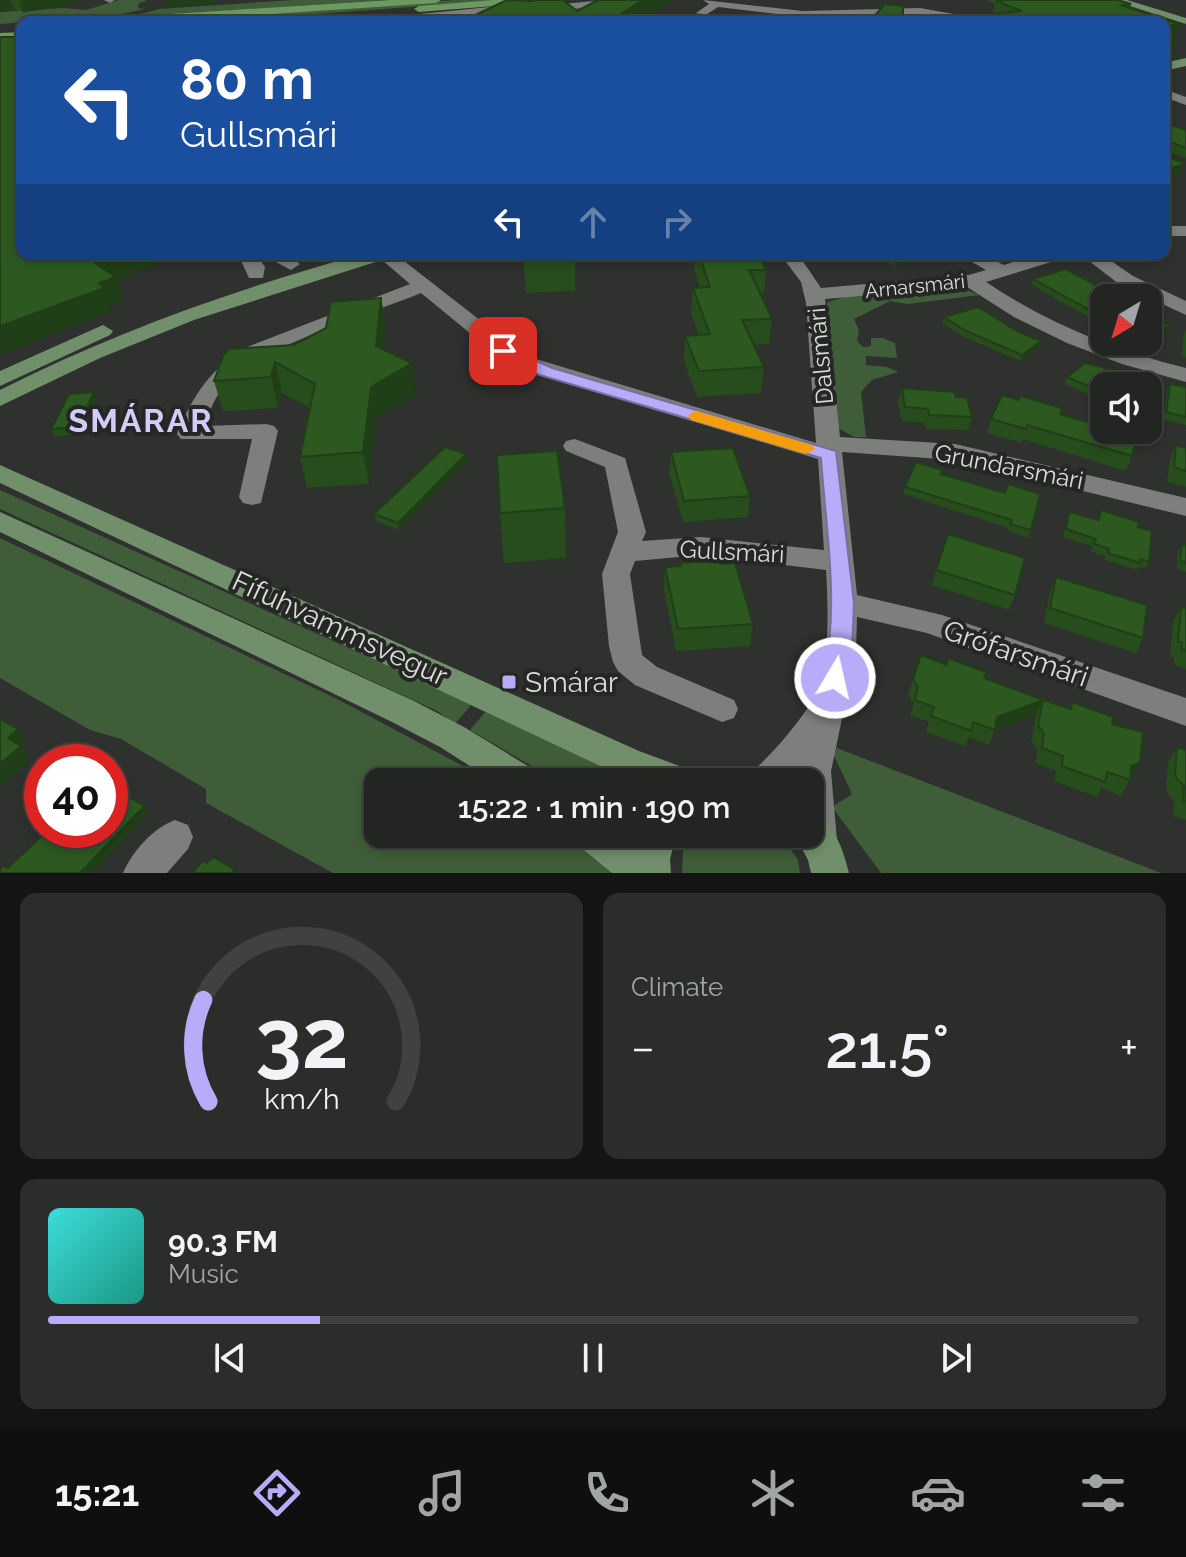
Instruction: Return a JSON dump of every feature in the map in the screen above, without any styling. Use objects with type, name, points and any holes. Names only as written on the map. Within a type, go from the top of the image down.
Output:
[{"type":"highway","points":[[195,16],[436,0]]},
{"type":"highway","points":[[306,16],[531,0]]},
{"type":"highway","points":[[128,16],[148,8]]},
{"type":"main road","points":[[1116,0],[1169,16]]},
{"type":"main road","points":[[1138,0],[1186,14]]},
{"type":"main road","points":[[0,379],[120,323],[256,274],[306,260]]},
{"type":"main road","points":[[0,399],[171,320],[257,289],[361,260]]},
{"type":"main road","name":"Fífuhvammsvegur","points":[[0,473],[643,768]]},
{"type":"main road","name":"Fífuhvammsvegur","points":[[0,521],[411,715],[500,768]]},
{"type":"main road","points":[[610,848],[641,873]]},
{"type":"main road","points":[[652,873],[655,848]]},
{"type":"street","points":[[447,16],[590,0]]},
{"type":"street","points":[[499,16],[516,11],[640,0]]},
{"type":"street","points":[[695,16],[712,2],[799,16]]},
{"type":"street","points":[[842,16],[920,11],[959,14]]},
{"type":"street","points":[[251,260],[256,274]]},
{"type":"street","points":[[283,260],[291,264]]},
{"type":"street","points":[[390,260],[518,361],[829,449]]},
{"type":"street","name":"Dalsmári","points":[[794,260],[815,294],[843,603],[841,652],[825,734],[814,771],[826,854]]},
{"type":"street","points":[[979,260],[1002,271]]},
{"type":"street","name":"Arnarsmári","points":[[815,294],[971,281],[1038,260]]},
{"type":"street","points":[[1098,260],[1126,280],[1186,309]]},
{"type":"street","points":[[971,281],[1066,335],[1139,363],[1186,375]]},
{"type":"street","points":[[252,497],[266,431],[189,434],[208,388],[235,363],[277,342],[423,286]]},
{"type":"street","points":[[235,363],[267,366],[294,361],[310,350],[312,329]]},
{"type":"street","points":[[575,446],[616,463],[632,532],[616,574],[625,654],[629,662],[646,676],[722,709]]},
{"type":"street","name":"Grundarsmári","points":[[829,449],[966,454],[1186,507]]},
{"type":"street","name":"Gullsmári","points":[[624,552],[701,546],[798,555],[839,563]]},
{"type":"street","name":"Grófarsmári","points":[[843,603],[931,623],[1186,712]]},
{"type":"street","name":"Dalsmári","points":[[779,768],[829,704]]},
{"type":"street","points":[[142,873],[175,837]]},
{"type":"green space","points":[[119,0],[147,1],[139,3],[138,8],[145,9],[112,16],[16,16],[16,23],[0,24],[0,12],[62,8],[86,10]]},
{"type":"green space","points":[[293,0],[387,0],[139,16],[159,9]]},
{"type":"green space","points":[[456,0],[507,0],[287,16],[221,16]]},
{"type":"green space","points":[[966,290],[980,295],[908,304],[890,301],[854,319],[859,330],[857,341],[863,347],[871,346],[871,338],[883,338],[895,343],[897,358],[866,356],[866,365],[887,367],[898,372],[872,380],[861,392],[866,437],[854,437],[838,428],[828,302],[847,296]]},
{"type":"green space","points":[[0,490],[472,704],[455,724],[437,711],[0,509]]},
{"type":"green space","points":[[0,538],[339,700],[467,768],[364,768],[364,848],[586,848],[614,873],[333,873],[206,803],[206,789],[121,739],[90,730],[0,678]]},
{"type":"green space","points":[[487,710],[605,768],[535,768],[470,730]]},
{"type":"green space","points":[[829,745],[1161,873],[881,873],[832,807],[852,794]]},
{"type":"green space","points":[[685,848],[790,848],[798,860],[800,873],[682,873]]},
{"type":"building","points":[[507,0],[563,0],[577,11],[598,0],[643,0],[618,16],[475,15]]},
{"type":"building","points":[[1118,0],[1131,4],[1121,5],[1155,16],[997,16],[992,14],[1022,11],[996,1]]},
{"type":"building","points":[[885,4],[903,6],[903,16],[874,16]]},
{"type":"building","points":[[0,37],[16,37],[16,260],[102,260],[95,263],[116,277],[99,283],[104,288],[0,326]]},
{"type":"building","points":[[1170,124],[1186,130],[1186,148],[1170,142]]},
{"type":"building","points":[[1170,157],[1185,164],[1170,168]]},
{"type":"building","points":[[701,260],[762,260],[766,270],[749,270],[772,319],[742,320],[764,367],[699,371],[685,336],[710,334],[693,288],[710,287]]},
{"type":"building","points":[[1066,269],[1093,284],[1090,284],[1090,310],[1033,279]]},
{"type":"building","points":[[381,298],[376,346],[412,363],[371,387],[363,452],[300,457],[315,384],[275,362],[271,377],[214,381],[224,354],[229,349],[294,345],[326,328],[331,302]]},
{"type":"building","points":[[978,307],[1017,331],[1041,341],[1022,355],[964,330],[944,317]]},
{"type":"building","points":[[1085,363],[1114,372],[1090,372],[1090,387],[1067,377]]},
{"type":"building","points":[[1170,384],[1186,387],[1186,417],[1166,412]]},
{"type":"building","points":[[902,388],[954,392],[956,397],[967,398],[972,417],[929,415],[928,409],[905,407]]},
{"type":"building","points":[[94,392],[78,427],[51,429],[69,394]]},
{"type":"building","points":[[1002,395],[1019,400],[1021,396],[1062,408],[1060,414],[1090,423],[1090,444],[1027,425],[1026,429],[991,419]]},
{"type":"building","points":[[1091,444],[1135,444],[1132,456]]},
{"type":"building","points":[[1176,445],[1186,448],[1186,471],[1174,467]]},
{"type":"building","points":[[445,447],[466,454],[398,523],[374,514]]},
{"type":"building","points":[[733,448],[750,496],[684,501],[671,452]]},
{"type":"building","points":[[557,451],[565,508],[500,513],[497,455]]},
{"type":"building","points":[[916,462],[942,470],[941,474],[1005,493],[1008,484],[1040,494],[1031,530],[1010,524],[1012,520],[905,487]]},
{"type":"building","points":[[1101,510],[1139,522],[1138,527],[1152,531],[1149,562],[1141,559],[1140,563],[1108,553],[1109,549],[1094,544],[1096,539],[1066,529],[1069,512],[1099,520]]},
{"type":"building","points":[[948,534],[1025,558],[1015,595],[936,570]]},
{"type":"building","points":[[1182,544],[1186,545],[1186,563],[1180,561]]},
{"type":"building","points":[[718,560],[720,564],[735,563],[753,624],[678,629],[665,567]]},
{"type":"building","points":[[1056,577],[1147,605],[1143,638],[1050,608]]},
{"type":"building","points":[[1181,607],[1186,608],[1186,651],[1182,650],[1182,642],[1178,642]]},
{"type":"building","points":[[921,655],[947,665],[948,658],[986,672],[984,678],[1043,700],[997,717],[995,730],[973,722],[971,731],[931,716],[934,707],[915,700],[918,687],[913,679]]},
{"type":"building","points":[[1043,700],[1071,709],[1072,702],[1113,717],[1112,724],[1143,732],[1140,763],[1131,766],[1130,780],[1107,772],[1105,782],[1062,766],[1063,756],[1042,748],[1044,734],[1038,725]]},
{"type":"building","points":[[0,719],[18,729],[8,738],[21,746],[0,764]]},
{"type":"building","points":[[1177,747],[1186,750],[1186,802],[1183,801],[1184,786],[1175,776]]},
{"type":"building","points":[[128,796],[144,806],[128,823]]},
{"type":"building","points":[[29,848],[104,848],[80,873],[0,873],[4,866],[8,868]]},
{"type":"building","points":[[213,857],[235,870],[232,873],[192,873],[203,861],[207,863]]},
{"type":"slow traffic","points":[[697,416],[806,449]]},
{"type":"place","name":"Smárar","points":[[509,682]]},
{"type":"district","name":"SMÁRAR","points":[[141,421]]},
{"type":"route","points":[[503,351],[518,361],[546,372],[830,455],[843,603],[841,652],[835,678]]}]
